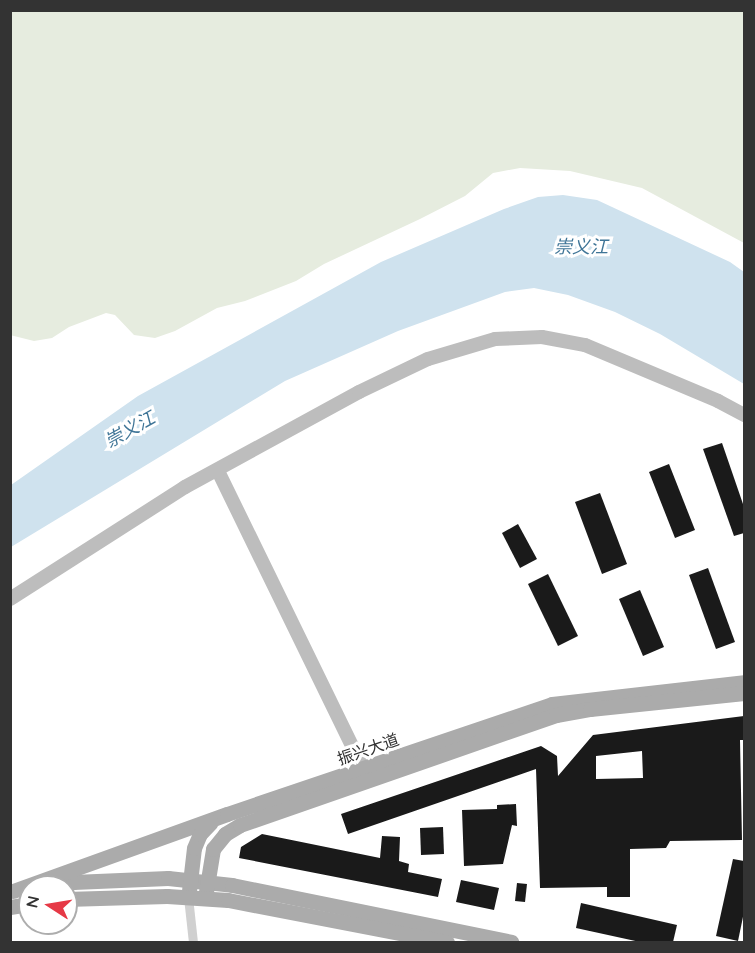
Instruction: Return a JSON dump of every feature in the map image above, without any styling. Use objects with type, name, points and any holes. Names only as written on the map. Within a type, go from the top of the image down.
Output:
[{"type":"main road","points":[[10,599],[185,487],[218,471],[358,392],[428,359],[495,339],[542,338],[585,345],[718,401],[744,415]]},
{"type":"main road","points":[[218,471],[367,775]]},
{"type":"main road","name":"振兴大道","points":[[206,882],[213,849],[225,834],[240,825],[552,704],[744,682]]},
{"type":"main road","name":"振兴大道","points":[[12,891],[227,814],[367,775],[556,715],[590,709],[744,693]]},
{"type":"main road","points":[[189,897],[194,848],[200,834],[212,822],[227,814]]},
{"type":"main road","points":[[78,882],[144,879],[206,882],[266,891],[511,942]]},
{"type":"main road","points":[[205,898],[206,882]]},
{"type":"main road","points":[[78,899],[205,898],[264,905],[447,942]]},
{"type":"street","points":[[189,897],[193,942]]},
{"type":"shaded area","points":[[11,10],[744,11],[744,243],[642,188],[570,171],[520,168],[493,173],[465,196],[324,264],[296,281],[245,301],[217,308],[175,331],[155,338],[134,335],[115,315],[106,313],[69,327],[52,338],[34,341],[10,335]]},
{"type":"water","name":"崇义江","points":[[563,195],[597,200],[730,262],[744,272],[744,384],[660,334],[615,312],[568,295],[534,288],[505,292],[398,331],[285,381],[11,547],[11,485],[138,396],[381,262],[504,209],[538,197]]},
{"type":"building","points":[[722,443],[744,507],[744,533],[734,536],[703,449]]},
{"type":"building","points":[[669,464],[695,530],[675,538],[649,472]]},
{"type":"building","points":[[600,493],[627,564],[602,574],[575,502]]},
{"type":"building","points":[[518,524],[537,559],[520,568],[502,533]]},
{"type":"building","points":[[708,568],[735,642],[716,649],[689,575]]},
{"type":"building","points":[[548,574],[578,636],[558,646],[528,584]]},
{"type":"building","points":[[640,590],[664,647],[643,656],[619,599]]},
{"type":"building","points":[[744,716],[744,740],[740,740],[742,840],[670,841],[666,848],[630,849],[630,897],[607,897],[607,887],[540,888],[536,769],[348,834],[341,814],[541,746],[557,756],[558,776],[593,735]],"holes":[[[642,751],[643,778],[596,779],[596,756]]]},
{"type":"building","points":[[516,804],[517,826],[512,825],[503,864],[464,866],[462,810],[497,809],[497,805]]},
{"type":"building","points":[[443,827],[444,854],[421,855],[420,828]]},
{"type":"building","points":[[262,834],[380,858],[382,836],[400,837],[399,861],[409,864],[408,872],[442,879],[438,897],[239,858],[241,847]]},
{"type":"building","points":[[733,859],[744,861],[744,912],[738,941],[716,936]]},
{"type":"building","points":[[461,880],[499,888],[494,910],[456,902]]},
{"type":"building","points":[[517,883],[527,884],[525,902],[515,901]]},
{"type":"building","points":[[581,903],[677,925],[673,942],[640,942],[576,928]]}]
